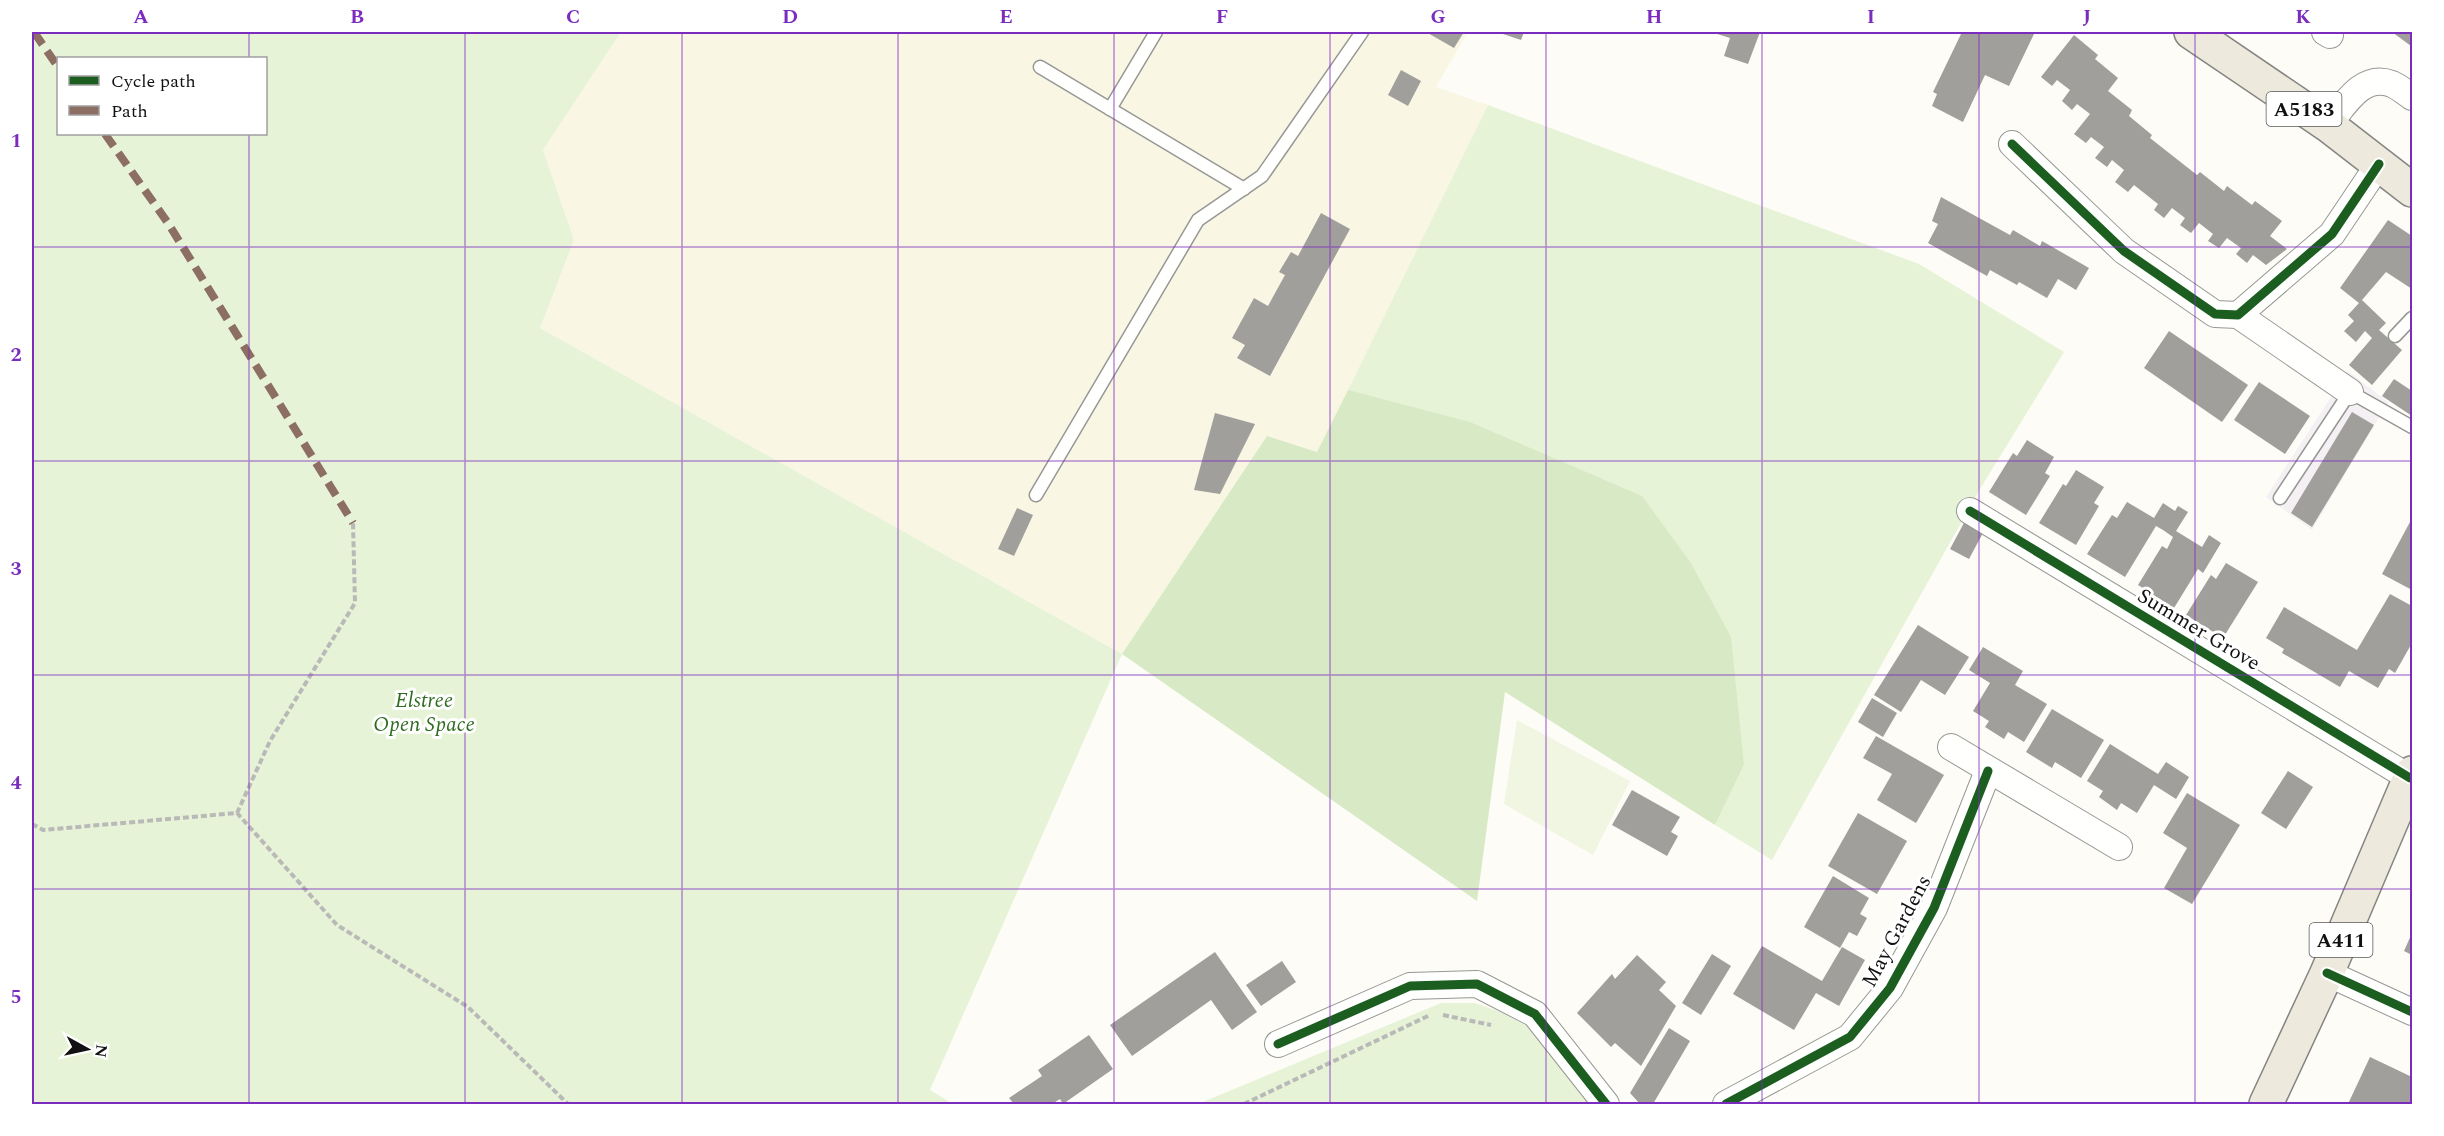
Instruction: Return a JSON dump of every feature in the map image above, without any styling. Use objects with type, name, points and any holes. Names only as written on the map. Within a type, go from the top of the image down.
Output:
[{"type":"main road","name":"A5183","points":[[2192,32],[2328,125],[2412,190]]},
{"type":"main road","name":"A411","points":[[2266,1104],[2281,1077],[2327,973],[2411,776]]},
{"type":"street","points":[[2328,125],[2357,90],[2371,81],[2391,83],[2412,97]]},
{"type":"street","points":[[2012,144],[2124,251],[2350,392]]},
{"type":"street","points":[[2226,314],[2332,234],[2379,164]]},
{"type":"street","name":"Summer Grove","points":[[1970,511],[2411,776]]},
{"type":"street","points":[[1951,747],[2119,847]]},
{"type":"street","name":"May Gardens","points":[[1726,1104],[1850,1036],[1890,988],[1934,908],[1988,771]]},
{"type":"street","points":[[2327,973],[2412,1012]]},
{"type":"street","points":[[1278,1044],[1410,986],[1477,984],[1535,1014],[1606,1104]]},
{"type":"lane","points":[[1110,109],[1156,32]]},
{"type":"lane","points":[[1036,495],[1198,220],[1262,176],[1362,32]]},
{"type":"lane","points":[[1040,67],[1244,189]]},
{"type":"lane","points":[[2395,336],[2412,318]]},
{"type":"lane","points":[[2280,498],[2350,392],[2412,427]]},
{"type":"path","points":[[237,813],[270,741],[355,603],[353,523]]},
{"type":"path","points":[[32,824],[43,830],[237,813]]},
{"type":"path","points":[[237,813],[336,925],[468,1007],[568,1104]]},
{"type":"path","points":[[1244,1104],[1433,1014],[1496,1026]]},
{"type":"shaded area","points":[[621,32],[1468,32],[1436,87],[1488,105],[1318,452],[1267,437],[1122,654],[540,328],[574,240],[543,150]]},
{"type":"shaded area","points":[[2348,371],[2388,402],[2312,530],[2266,497]]},
{"type":"green space","name":"Elstree Open Space","points":[[32,32],[621,32],[543,150],[574,240],[540,328],[1122,654],[930,1090],[953,1104],[32,1104]]},
{"type":"green space","points":[[1488,105],[1919,264],[2064,352],[1980,489],[1772,860],[1715,825],[1744,765],[1348,390]]},
{"type":"green space","points":[[1348,390],[1470,422],[1642,496],[1691,563],[1731,637],[1744,765],[1715,825],[1505,692],[1477,901],[1122,654],[1267,436],[1317,452]]},
{"type":"green space","points":[[1517,720],[1630,781],[1593,855],[1504,804]]},
{"type":"green space","points":[[1441,1003],[1475,1003],[1498,1011],[1527,1026],[1594,1104],[1198,1104]]},
{"type":"building","points":[[1426,32],[1464,32],[1454,48]]},
{"type":"building","points":[[1497,32],[1524,32],[1521,40]]},
{"type":"building","points":[[1711,32],[1760,32],[1748,64],[1724,56],[1730,38]]},
{"type":"building","points":[[1962,32],[2035,32],[2009,86],[1985,75],[1963,122],[1932,106],[1937,94],[1933,92]]},
{"type":"building","points":[[2392,32],[2412,32],[2412,50],[2411,46]]},
{"type":"building","points":[[2074,35],[2098,55],[2095,59],[2118,78],[2108,91],[2132,110],[2129,116],[2152,135],[2150,138],[2197,175],[2200,172],[2224,191],[2227,186],[2252,205],[2255,201],[2282,221],[2270,236],[2287,249],[2266,265],[2253,255],[2247,263],[2236,254],[2241,248],[2227,238],[2219,248],[2208,241],[2213,234],[2199,223],[2191,233],[2180,225],[2185,218],[2172,208],[2164,218],[2154,210],[2158,204],[2134,185],[2128,192],[2115,182],[2124,170],[2112,160],[2107,167],[2095,158],[2104,147],[2091,137],[2086,143],[2074,134],[2090,114],[2077,104],[2072,110],[2062,101],[2070,90],[2057,80],[2052,86],[2041,77]]},
{"type":"building","points":[[1401,70],[1421,81],[1408,106],[1388,95]]},
{"type":"building","points":[[1941,197],[2010,235],[2013,230],[2040,246],[2042,241],[2089,268],[2076,290],[2058,279],[2047,298],[2019,282],[2017,285],[1990,270],[1987,276],[1928,243],[1938,224],[1932,221]]},
{"type":"building","points":[[1321,213],[1350,229],[1270,376],[1237,358],[1245,345],[1232,338],[1254,298],[1268,306],[1285,275],[1279,272],[1291,252],[1298,256]]},
{"type":"building","points":[[2388,220],[2412,236],[2412,289],[2386,272],[2362,300],[2386,323],[2379,330],[2402,350],[2372,385],[2349,365],[2372,338],[2365,331],[2356,342],[2344,331],[2354,321],[2348,315],[2359,303],[2340,288]]},
{"type":"building","points":[[2169,331],[2248,385],[2222,422],[2144,368]]},
{"type":"building","points":[[2394,379],[2412,391],[2412,416],[2382,396]]},
{"type":"building","points":[[2259,382],[2310,416],[2285,454],[2234,420]]},
{"type":"building","points":[[2352,412],[2374,425],[2312,527],[2291,513]]},
{"type":"building","points":[[1215,413],[1255,424],[1220,494],[1194,490]]},
{"type":"building","points":[[2027,440],[2054,457],[2045,473],[2050,476],[2026,515],[1989,492],[2013,453],[2017,456]]},
{"type":"building","points":[[2076,470],[2104,487],[2094,503],[2099,506],[2076,545],[2039,523],[2063,484],[2066,486]]},
{"type":"building","points":[[2127,502],[2154,518],[2163,503],[2175,511],[2178,506],[2188,512],[2176,531],[2202,547],[2209,535],[2221,543],[2203,573],[2198,569],[2174,608],[2138,585],[2162,546],[2167,549],[2173,537],[2163,530],[2156,526],[2125,577],[2087,554],[2112,515],[2117,518]]},
{"type":"building","points":[[1017,508],[1033,515],[1014,556],[998,549]]},
{"type":"building","points":[[1965,521],[1984,531],[1969,559],[1950,549]]},
{"type":"building","points":[[2410,522],[2412,523],[2412,590],[2382,574]]},
{"type":"building","points":[[2226,563],[2258,582],[2223,638],[2186,615],[2211,575],[2216,579]]},
{"type":"building","points":[[2390,594],[2412,606],[2412,643],[2395,673],[2389,669],[2378,688],[2349,671],[2340,687],[2282,653],[2284,649],[2266,638],[2284,607],[2357,650]]},
{"type":"building","points":[[1918,625],[1969,657],[1945,695],[1921,680],[1901,712],[1874,695]]},
{"type":"building","points":[[1983,647],[2023,671],[2015,685],[2047,704],[2024,742],[2008,732],[2004,739],[1985,727],[1989,721],[1973,711],[1990,683],[1969,670]]},
{"type":"building","points":[[1872,698],[1897,713],[1883,737],[1858,722]]},
{"type":"building","points":[[2052,709],[2104,740],[2081,778],[2055,762],[2052,768],[2026,752]]},
{"type":"building","points":[[1876,736],[1944,775],[1916,823],[1877,800],[1892,774],[1863,758]]},
{"type":"building","points":[[2110,744],[2158,774],[2166,762],[2189,777],[2176,799],[2154,785],[2137,813],[2121,803],[2117,810],[2099,797],[2103,791],[2087,781]]},
{"type":"building","points":[[2288,771],[2313,787],[2286,829],[2261,813]]},
{"type":"building","points":[[1632,790],[1680,817],[1671,832],[1678,836],[1667,856],[1612,825]]},
{"type":"building","points":[[2187,793],[2240,825],[2192,904],[2164,888],[2187,848],[2163,833]]},
{"type":"building","points":[[1858,813],[1907,841],[1877,894],[1828,866]]},
{"type":"building","points":[[1833,876],[1869,898],[1860,914],[1867,918],[1857,936],[1849,932],[1840,948],[1804,927]]},
{"type":"building","points":[[2412,933],[2412,955],[2404,951]]},
{"type":"building","points":[[1762,946],[1822,981],[1842,947],[1865,960],[1839,1006],[1816,993],[1794,1030],[1733,994]]},
{"type":"building","points":[[1215,952],[1257,1012],[1232,1030],[1211,1000],[1132,1056],[1110,1025]]},
{"type":"building","points":[[1712,954],[1731,966],[1701,1015],[1682,1003]]},
{"type":"building","points":[[1637,955],[1666,982],[1659,990],[1676,1006],[1641,1066],[1615,1043],[1611,1047],[1577,1013],[1612,974],[1615,979]]},
{"type":"building","points":[[1282,961],[1296,982],[1261,1006],[1246,985]]},
{"type":"building","points":[[1669,1028],[1690,1041],[1653,1104],[1640,1104],[1630,1093]]},
{"type":"building","points":[[1089,1035],[1113,1069],[1063,1104],[1060,1099],[1052,1104],[1014,1104],[1009,1098],[1042,1076],[1038,1070]]},
{"type":"building","points":[[2370,1057],[2412,1077],[2412,1104],[2348,1104]]},
{"type":"marked path","points":[[34,32],[57,66]]},
{"type":"marked path","points":[[106,135],[168,223],[353,523]]},
{"type":"cycle path","points":[[2012,144],[2124,251],[2215,314],[2238,315],[2332,234],[2379,164]]},
{"type":"cycle path","points":[[1970,511],[2410,778]]},
{"type":"cycle path","points":[[1726,1104],[1850,1037],[1890,988],[1934,908],[1988,771]]},
{"type":"cycle path","points":[[2327,973],[2412,1012]]},
{"type":"cycle path","points":[[1278,1044],[1410,986],[1477,984],[1535,1014],[1606,1104]]}]
